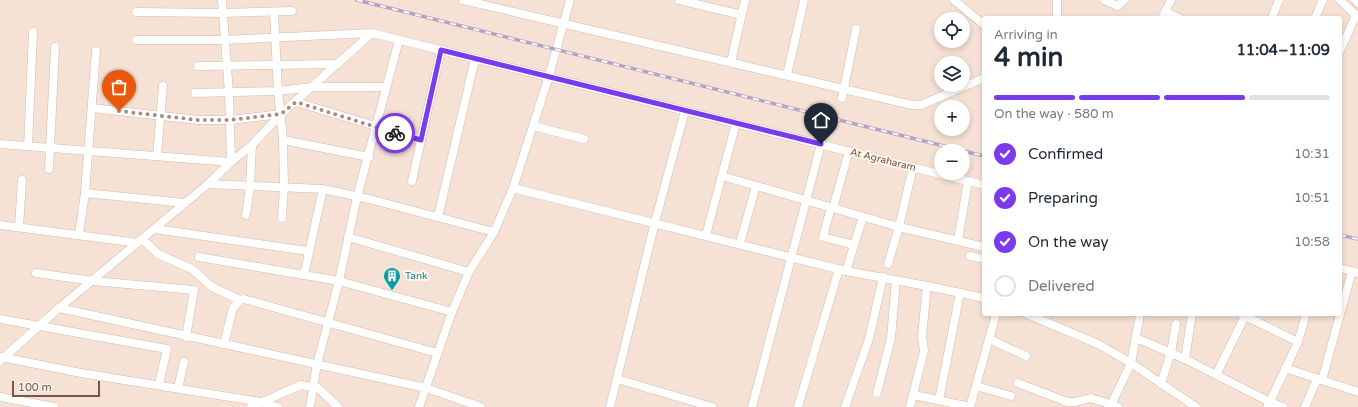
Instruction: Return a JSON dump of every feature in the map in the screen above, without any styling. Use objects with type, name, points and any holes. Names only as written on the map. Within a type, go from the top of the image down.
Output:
[{"type":"street","points":[[222,0],[229,93],[231,162]]},
{"type":"street","points":[[463,0],[912,104],[921,105],[982,79]]},
{"type":"street","points":[[419,407],[452,312],[469,272],[494,232],[513,188],[549,76],[570,0]]},
{"type":"street","points":[[679,0],[742,15]]},
{"type":"street","points":[[732,62],[745,0]]},
{"type":"street","points":[[787,75],[804,0]]},
{"type":"street","points":[[954,0],[982,23]]},
{"type":"street","points":[[1057,0],[1057,16]]},
{"type":"street","points":[[1104,0],[1118,6],[1124,0]]},
{"type":"street","points":[[1163,15],[1171,0]]},
{"type":"street","points":[[1273,16],[1279,0]]},
{"type":"street","points":[[1316,16],[1322,0]]},
{"type":"street","points":[[1340,0],[1357,16],[1342,47]]},
{"type":"street","points":[[1355,0],[1358,3]]},
{"type":"street","points":[[136,12],[292,12]]},
{"type":"street","points":[[274,13],[278,91],[283,140],[284,187],[282,218]]},
{"type":"street","points":[[842,98],[856,29]]},
{"type":"street","points":[[28,146],[33,32]]},
{"type":"street","points":[[1,359],[59,308],[208,184],[231,162],[252,145],[281,114],[372,33]]},
{"type":"street","name":"At Agraharam","points":[[136,40],[225,40],[275,36],[372,33],[982,184]]},
{"type":"street","points":[[310,407],[317,364],[339,281],[357,197],[377,128],[386,87],[399,40]]},
{"type":"street","points":[[49,169],[55,47]]},
{"type":"street","points":[[412,181],[441,50]]},
{"type":"street","points":[[79,234],[85,193],[96,51]]},
{"type":"street","points":[[438,217],[475,59]]},
{"type":"street","points":[[198,66],[338,64]]},
{"type":"street","points":[[157,156],[163,86]]},
{"type":"street","points":[[195,93],[278,91],[312,87],[386,87]]},
{"type":"street","points":[[296,102],[377,128],[421,140]]},
{"type":"street","points":[[92,108],[198,120],[230,120],[281,114]]},
{"type":"street","points":[[610,407],[655,222],[685,111]]},
{"type":"street","points":[[706,235],[736,123]]},
{"type":"street","points":[[533,126],[584,139]]},
{"type":"street","points":[[283,140],[369,157]]},
{"type":"street","points":[[0,144],[231,162]]},
{"type":"street","points":[[752,407],[821,144]]},
{"type":"street","points":[[246,215],[250,186],[252,145]]},
{"type":"street","points":[[849,151],[823,237],[854,246]]},
{"type":"street","points":[[888,264],[899,227],[913,167]]},
{"type":"street","points":[[722,176],[807,202],[899,227],[982,246]]},
{"type":"street","points":[[19,227],[22,180]]},
{"type":"street","points":[[958,240],[968,181]]},
{"type":"street","points":[[208,184],[323,189],[494,232]]},
{"type":"street","points":[[740,243],[756,186]]},
{"type":"street","points":[[513,188],[740,243],[792,258],[843,270],[982,298]]},
{"type":"street","points":[[304,275],[308,251],[323,189]]},
{"type":"street","points":[[85,193],[185,203]]},
{"type":"street","points":[[798,407],[843,270],[854,246],[863,217]]},
{"type":"street","points":[[0,225],[142,240],[158,254],[192,269],[212,287],[237,302]]},
{"type":"street","points":[[155,229],[308,251]]},
{"type":"street","points":[[348,237],[469,272]]},
{"type":"street","points":[[970,256],[982,259]]},
{"type":"street","points":[[199,257],[339,281],[452,312]]},
{"type":"street","points":[[1342,269],[1355,272],[1342,311]]},
{"type":"street","points":[[186,337],[196,273]]},
{"type":"street","points":[[36,274],[93,281],[194,290]]},
{"type":"street","points":[[845,407],[869,339],[883,277]]},
{"type":"street","points":[[877,393],[891,338],[896,280]]},
{"type":"street","points":[[910,407],[924,351],[922,336],[927,286]]},
{"type":"street","points":[[939,400],[960,293]]},
{"type":"street","points":[[224,344],[237,302],[244,299],[437,353]]},
{"type":"street","points":[[59,308],[186,337],[426,388],[481,407]]},
{"type":"street","points":[[914,395],[970,407],[995,316]]},
{"type":"street","points":[[1032,316],[1098,344],[1131,363],[1196,407]]},
{"type":"street","points":[[1018,383],[1067,402],[1076,402],[1091,398],[1114,406],[1131,363],[1140,316]]},
{"type":"street","points":[[1185,358],[1192,316]]},
{"type":"street","points":[[1216,375],[1243,316]]},
{"type":"street","points":[[1245,316],[1298,342]]},
{"type":"street","points":[[1268,405],[1298,342],[1305,316]]},
{"type":"street","points":[[1305,407],[1319,380],[1340,316]]},
{"type":"street","points":[[0,319],[167,348],[159,384]]},
{"type":"street","points":[[1161,384],[1171,352],[1176,324]]},
{"type":"street","points":[[1136,338],[1185,358],[1268,405],[1283,407]]},
{"type":"street","points":[[989,339],[1026,356]]},
{"type":"street","points":[[1,359],[81,373],[159,384],[261,402],[278,407]]},
{"type":"street","points":[[178,388],[184,362]]},
{"type":"street","points":[[1285,368],[1319,380],[1358,391]]},
{"type":"street","points":[[616,379],[712,407]]},
{"type":"street","points":[[251,407],[297,386],[313,386],[318,388],[338,407]]},
{"type":"street","points":[[976,386],[1011,396]]},
{"type":"street","points":[[0,397],[54,407]]},
{"type":"shaded area","points":[[0,0],[1358,0],[1358,407],[0,407]]},
{"type":"railway","points":[[357,0],[982,156]]},
{"type":"railway","points":[[1342,235],[1358,239]]},
{"type":"way so far","points":[[119,111],[198,120],[230,120],[281,114],[296,102],[395,133]]},
{"type":"place","name":"Tank","points":[[392,291]]},
{"type":"route","points":[[395,133],[421,140],[441,50],[821,144]]}]
